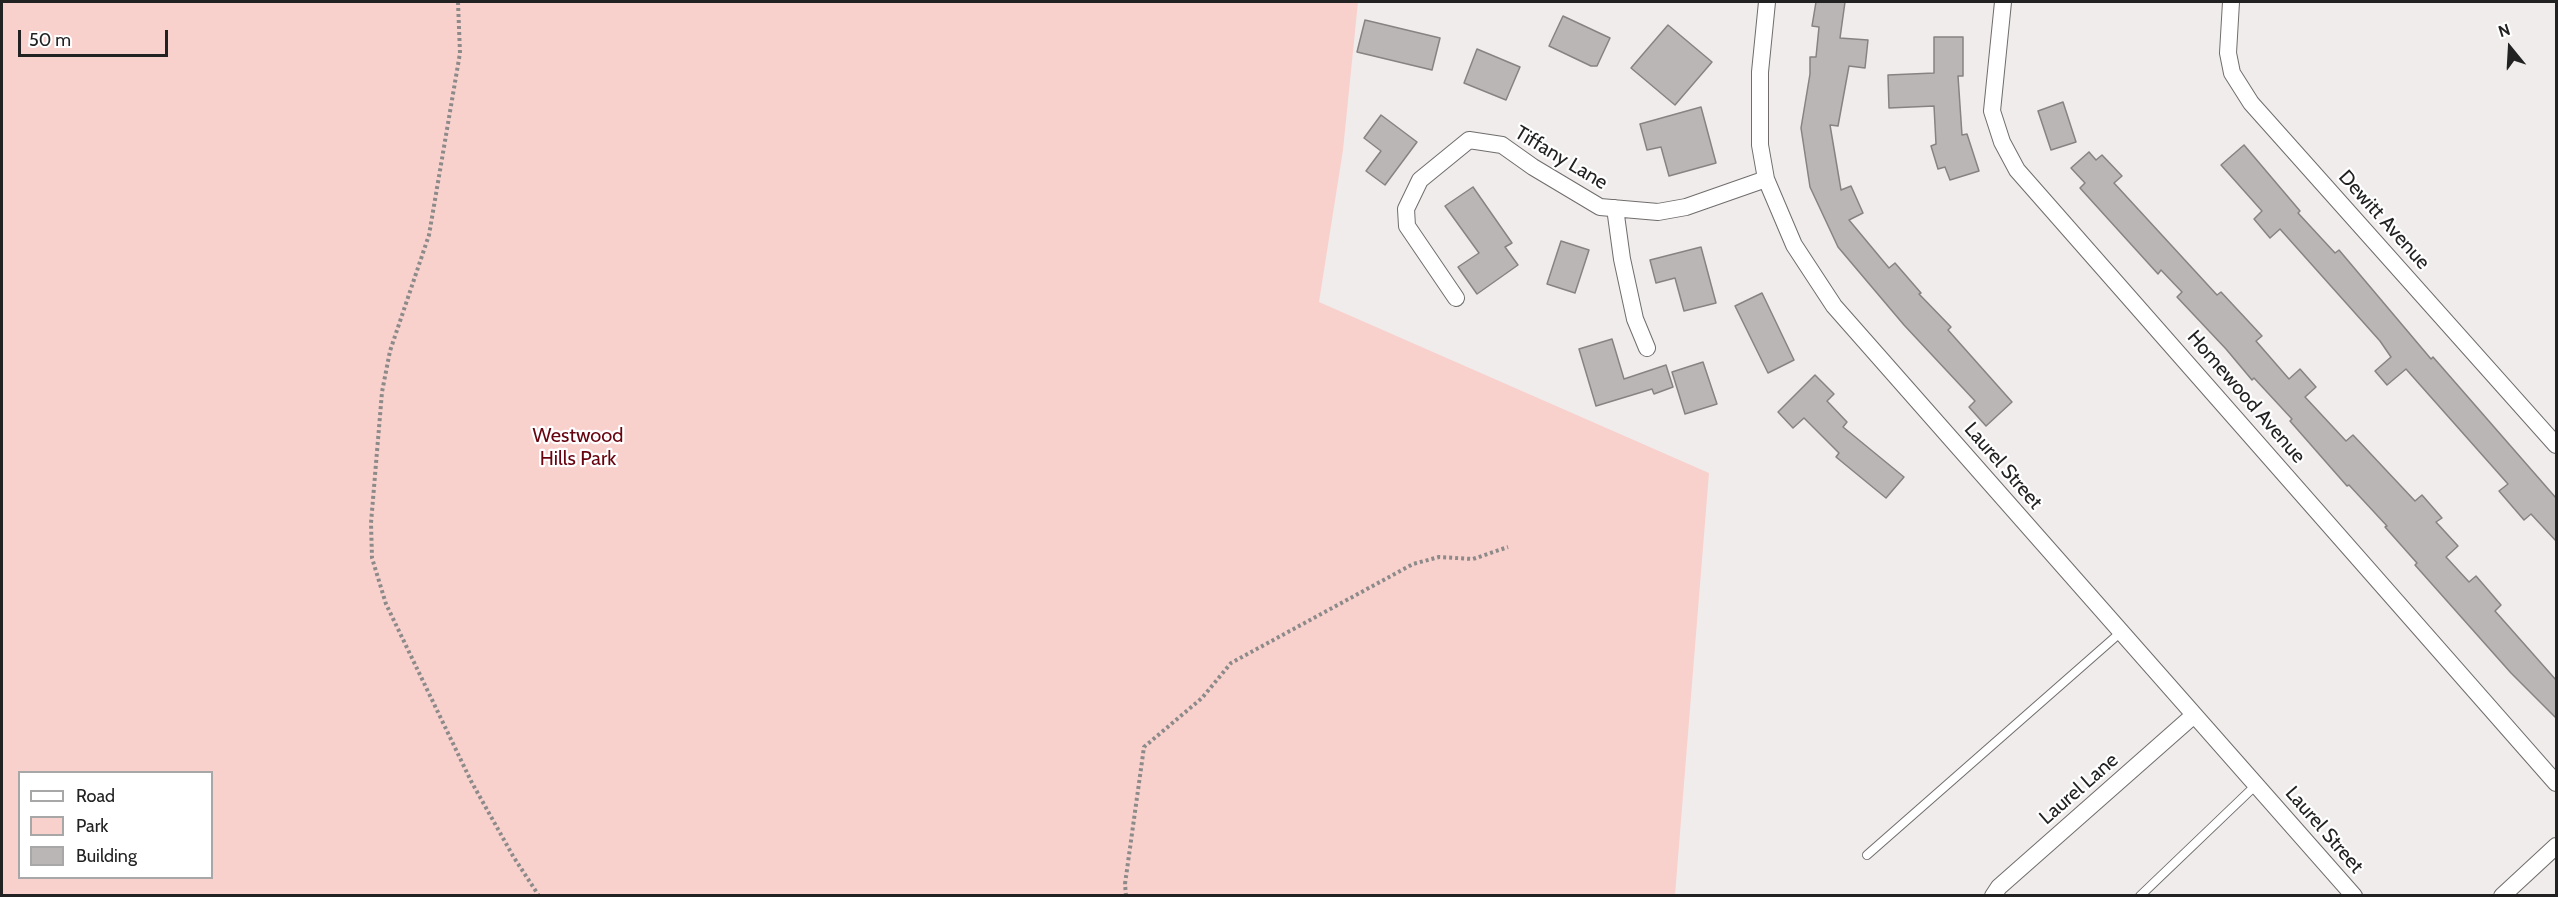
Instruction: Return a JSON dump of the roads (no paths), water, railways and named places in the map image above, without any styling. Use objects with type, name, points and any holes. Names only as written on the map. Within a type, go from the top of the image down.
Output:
[{"type":"street","name":"Laurel Street","points":[[1767,2],[1760,72],[1760,145],[1766,179],[1794,245],[1834,306],[2354,896]]},
{"type":"street","name":"Homewood Avenue","points":[[2003,2],[1992,111],[2002,142],[2017,170],[2556,783]]},
{"type":"street","name":"Dewitt Avenue","points":[[2231,2],[2228,53],[2232,73],[2251,103],[2556,445]]},
{"type":"street","name":"Tiffany Lane","points":[[1456,298],[1407,226],[1406,209],[1420,180],[1469,140],[1502,145],[1533,167],[1600,207],[1658,212],[1686,207],[1766,179]]},
{"type":"street","name":"Tiffany Lane","points":[[1615,208],[1622,259],[1635,319],[1647,348]]},
{"type":"street","name":"Laurel Lane","points":[[1993,896],[1999,887],[2194,715]]},
{"type":"street","points":[[2502,896],[2556,846]]},
{"type":"lane","points":[[1867,855],[2121,632]]},
{"type":"lane","points":[[2140,896],[2256,785]]},
{"type":"park label","name":"Westwood Hills Park","points":[[578,448]]}]
